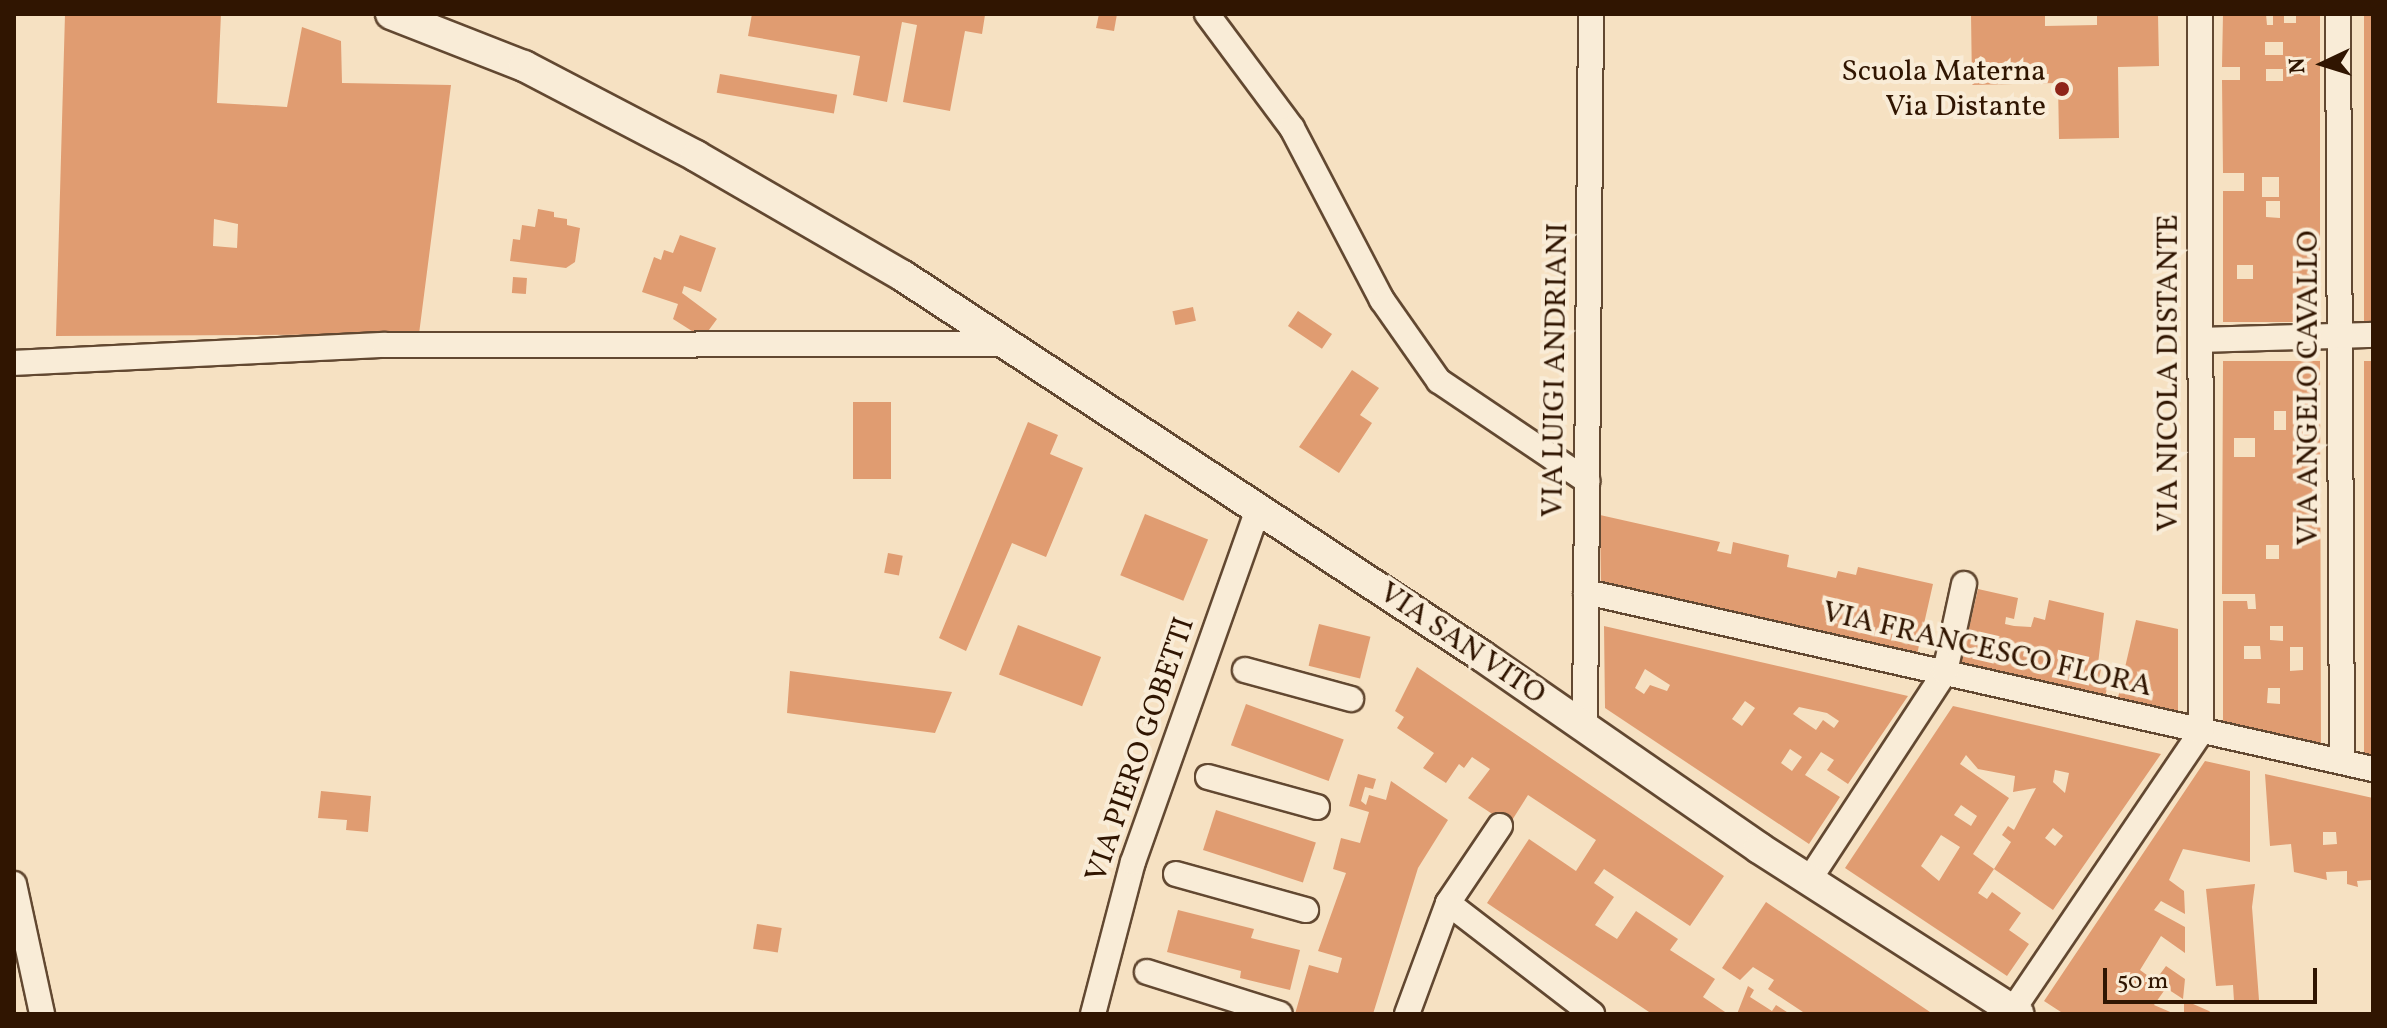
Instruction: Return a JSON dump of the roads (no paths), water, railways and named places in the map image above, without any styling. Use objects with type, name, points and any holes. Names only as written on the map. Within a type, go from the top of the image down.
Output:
[{"type":"street","name":"VIA SAN VITO","points":[[391,14],[524,66],[696,156],[903,276],[1258,509],[1809,880],[2014,1013]]},
{"type":"street","points":[[1207,14],[1292,128],[1382,300],[1439,381],[1587,481]]},
{"type":"street","name":"VIA LUIGI ANDRIANI","points":[[1585,727],[1591,14]]},
{"type":"street","name":"VIA NICOLA DISTANTE","points":[[2200,14],[2201,732]]},
{"type":"street","name":"VIA ANGELO CAVALLO","points":[[2338,14],[2342,761]]},
{"type":"street","points":[[2202,340],[2373,335]]},
{"type":"street","points":[[14,363],[384,345],[1008,344]]},
{"type":"street","name":"VIA PIERO GOBETTI","points":[[1093,1014],[1133,862],[1258,509]]},
{"type":"street","points":[[1809,880],[1945,672],[1964,584]]},
{"type":"street","name":"VIA FRANCESCO FLORA","points":[[1586,592],[2373,769]]},
{"type":"street","points":[[1245,670],[1351,699]]},
{"type":"street","points":[[2014,1013],[2201,732]]},
{"type":"street","points":[[1208,777],[1317,807]]},
{"type":"street","points":[[1407,1014],[1448,903],[1500,826]]},
{"type":"street","points":[[1176,874],[1306,910]]},
{"type":"street","points":[[14,884],[42,1014]]},
{"type":"street","points":[[1448,903],[1592,1014]]},
{"type":"street","points":[[1147,972],[1280,1014]]},
{"type":"place","name":"Scuola Materna Via Distante","points":[[2062,89]]}]
